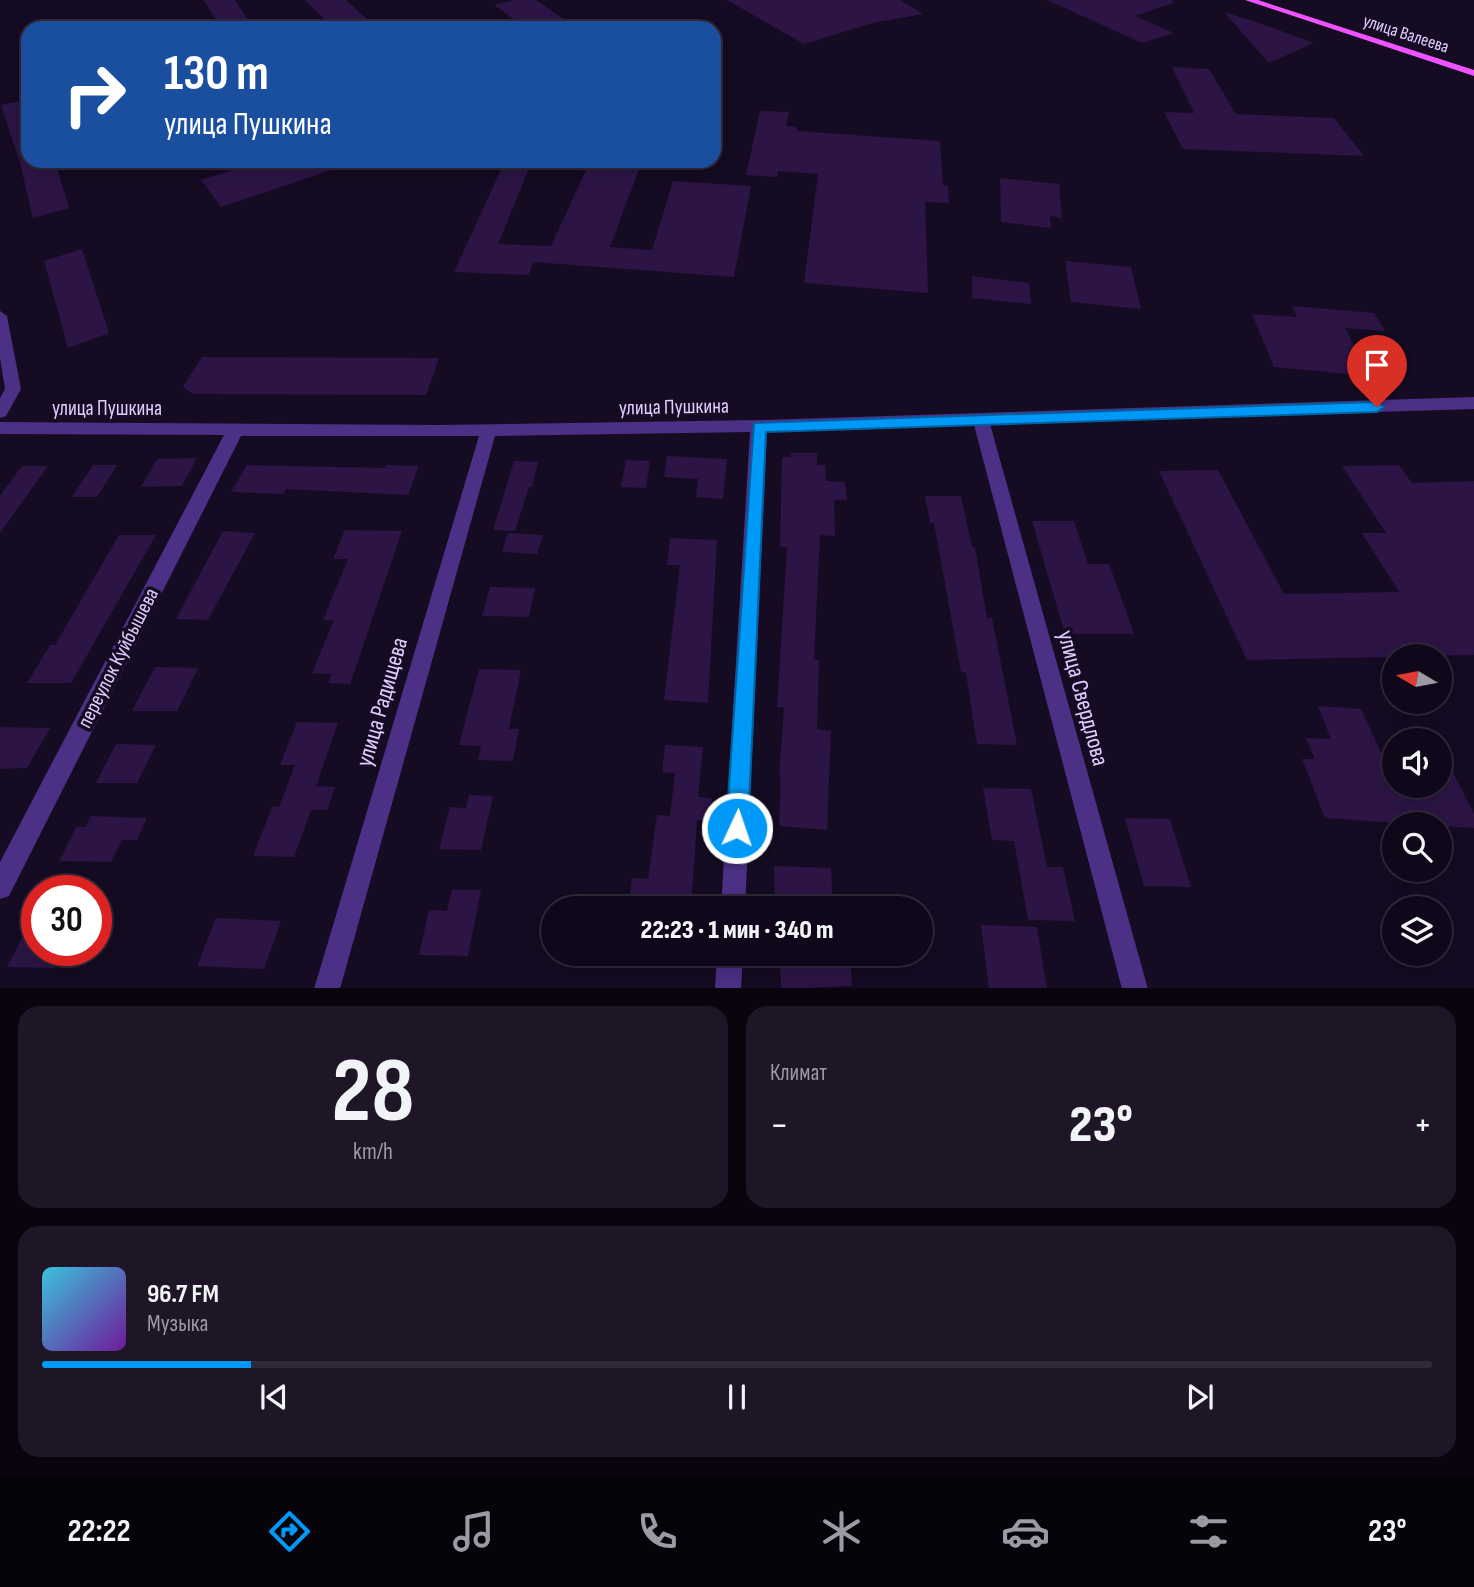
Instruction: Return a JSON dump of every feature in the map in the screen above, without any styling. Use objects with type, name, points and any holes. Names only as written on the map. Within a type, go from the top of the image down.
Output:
[{"type":"main road","name":"улица Валеева","points":[[1248,0],[1474,73]]},
{"type":"street","points":[[0,316],[13,389],[0,412]]},
{"type":"street","name":"улица Пушкина","points":[[0,428],[489,430],[759,426],[981,421],[1474,403]]},
{"type":"street","name":"улица Свердлова","points":[[981,421],[1135,988]]},
{"type":"street","points":[[734,896],[759,426]]},
{"type":"street","name":"переулок Куйбышева","points":[[0,887],[236,429]]},
{"type":"street","name":"улица Радищева","points":[[327,988],[489,430]]},
{"type":"street","points":[[728,988],[729,966]]},
{"type":"building","points":[[204,0],[235,0],[248,21],[217,21]]},
{"type":"building","points":[[305,0],[346,0],[369,21],[326,21]]},
{"type":"building","points":[[514,0],[536,0],[567,21],[516,21],[494,5]]},
{"type":"building","points":[[727,0],[900,0],[923,14],[873,23],[804,44]]},
{"type":"building","points":[[1047,0],[1172,0],[1173,3],[1135,16],[1174,33],[1142,43]]},
{"type":"building","points":[[1224,12],[1256,22],[1314,43],[1269,63]]},
{"type":"building","points":[[1172,67],[1209,69],[1236,114],[1334,118],[1364,156],[1183,149],[1164,112],[1194,113]]},
{"type":"building","points":[[20,101],[21,104],[21,167],[20,163],[1,105]]},
{"type":"building","points":[[760,111],[789,112],[786,126],[797,127],[797,131],[940,141],[943,185],[948,186],[949,203],[925,202],[928,293],[804,283],[818,174],[778,171],[777,177],[746,175]]},
{"type":"building","points":[[21,168],[57,168],[69,208],[33,218]]},
{"type":"building","points":[[239,168],[337,168],[221,207],[201,180]]},
{"type":"building","points":[[502,168],[529,168],[498,244],[551,246],[587,168],[639,168],[610,247],[652,250],[673,181],[751,186],[734,277],[533,262],[529,275],[454,272]]},
{"type":"building","points":[[1000,178],[1059,184],[1062,218],[1050,216],[1051,228],[1001,222]]},
{"type":"building","points":[[82,249],[109,333],[68,348],[44,261]]},
{"type":"building","points":[[1065,261],[1131,267],[1141,309],[1071,302]]},
{"type":"building","points":[[972,276],[1029,283],[1031,304],[972,298]]},
{"type":"building","points":[[1292,306],[1374,313],[1385,331],[1345,328],[1370,376],[1274,367],[1252,314],[1297,317]]},
{"type":"building","points":[[202,357],[439,358],[426,395],[193,394],[183,387]]},
{"type":"building","points":[[791,453],[817,453],[817,465],[825,465],[826,481],[845,482],[847,500],[834,500],[835,536],[820,535],[814,660],[819,660],[817,729],[831,731],[827,830],[779,826],[784,707],[777,707],[787,547],[780,547],[782,457],[791,457]]},
{"type":"building","points":[[667,456],[727,459],[723,499],[696,497],[698,479],[664,477]]},
{"type":"building","points":[[197,458],[182,486],[141,487],[157,459]]},
{"type":"building","points":[[626,460],[650,461],[646,488],[621,487]]},
{"type":"building","points":[[514,461],[538,462],[532,487],[529,487],[515,531],[493,530]]},
{"type":"building","points":[[93,465],[117,465],[97,497],[72,497]]},
{"type":"building","points":[[247,465],[385,468],[386,465],[419,466],[408,495],[286,489],[283,494],[231,492]]},
{"type":"building","points":[[1399,465],[1412,483],[1474,481],[1474,655],[1452,655],[1452,644],[1382,644],[1382,657],[1247,660],[1159,471],[1218,470],[1284,594],[1399,592],[1362,533],[1386,533],[1342,466]]},
{"type":"building","points":[[22,466],[48,466],[0,533],[0,496]]},
{"type":"building","points":[[925,496],[961,496],[972,547],[975,547],[987,618],[992,618],[1017,745],[977,744],[966,673],[961,672],[934,523],[930,523]]},
{"type":"building","points":[[1032,521],[1074,521],[1088,564],[1109,564],[1134,634],[1065,634]]},
{"type":"building","points":[[345,530],[402,531],[350,684],[328,683],[332,674],[312,673],[334,620],[323,620],[348,559],[333,559]]},
{"type":"building","points":[[223,531],[255,533],[208,620],[176,619]]},
{"type":"building","points":[[508,533],[543,535],[537,554],[502,552]]},
{"type":"building","points":[[119,535],[156,535],[71,683],[27,683],[50,645],[55,645]]},
{"type":"building","points":[[670,538],[717,540],[708,703],[664,700],[680,565],[667,565]]},
{"type":"building","points":[[490,587],[535,588],[529,617],[482,616]]},
{"type":"building","points":[[155,667],[198,668],[177,711],[132,711]]},
{"type":"building","points":[[479,669],[521,670],[509,729],[519,729],[513,761],[478,760],[481,746],[459,745]]},
{"type":"building","points":[[1318,706],[1361,709],[1382,752],[1382,798],[1452,798],[1452,771],[1474,814],[1474,828],[1452,827],[1452,812],[1382,812],[1382,822],[1325,818],[1302,759],[1315,759],[1306,738],[1331,739]]},
{"type":"building","points":[[297,722],[338,723],[316,786],[335,787],[327,810],[311,810],[294,857],[253,856],[272,807],[279,807],[295,765],[280,765]]},
{"type":"building","points":[[0,727],[50,728],[27,768],[0,769]]},
{"type":"building","points":[[116,744],[156,745],[137,783],[96,783]]},
{"type":"building","points":[[665,745],[703,747],[698,797],[712,798],[710,821],[697,820],[692,896],[630,896],[632,878],[648,879],[657,815],[670,816],[675,773],[662,772]]},
{"type":"building","points":[[983,788],[1031,789],[1047,867],[1063,867],[1075,921],[1028,920],[1014,841],[992,840]]},
{"type":"building","points":[[469,795],[493,796],[481,850],[439,849],[450,807],[466,808]]},
{"type":"building","points":[[91,816],[147,818],[137,840],[122,840],[111,862],[59,861],[76,827],[85,827]]},
{"type":"building","points":[[1125,818],[1170,819],[1191,887],[1144,886]]},
{"type":"building","points":[[774,866],[831,868],[832,896],[775,896]]},
{"type":"building","points":[[452,890],[481,890],[468,956],[419,955],[429,910],[447,911]]},
{"type":"building","points":[[216,918],[281,921],[264,969],[197,966]]},
{"type":"building","points":[[981,925],[1037,927],[1047,988],[989,988]]},
{"type":"building","points":[[21,940],[21,966],[55,966],[54,968],[7,967]]},
{"type":"building","points":[[780,966],[851,966],[852,986],[781,988]]},
{"type":"route","points":[[737,828],[759,426],[1377,407]]}]
